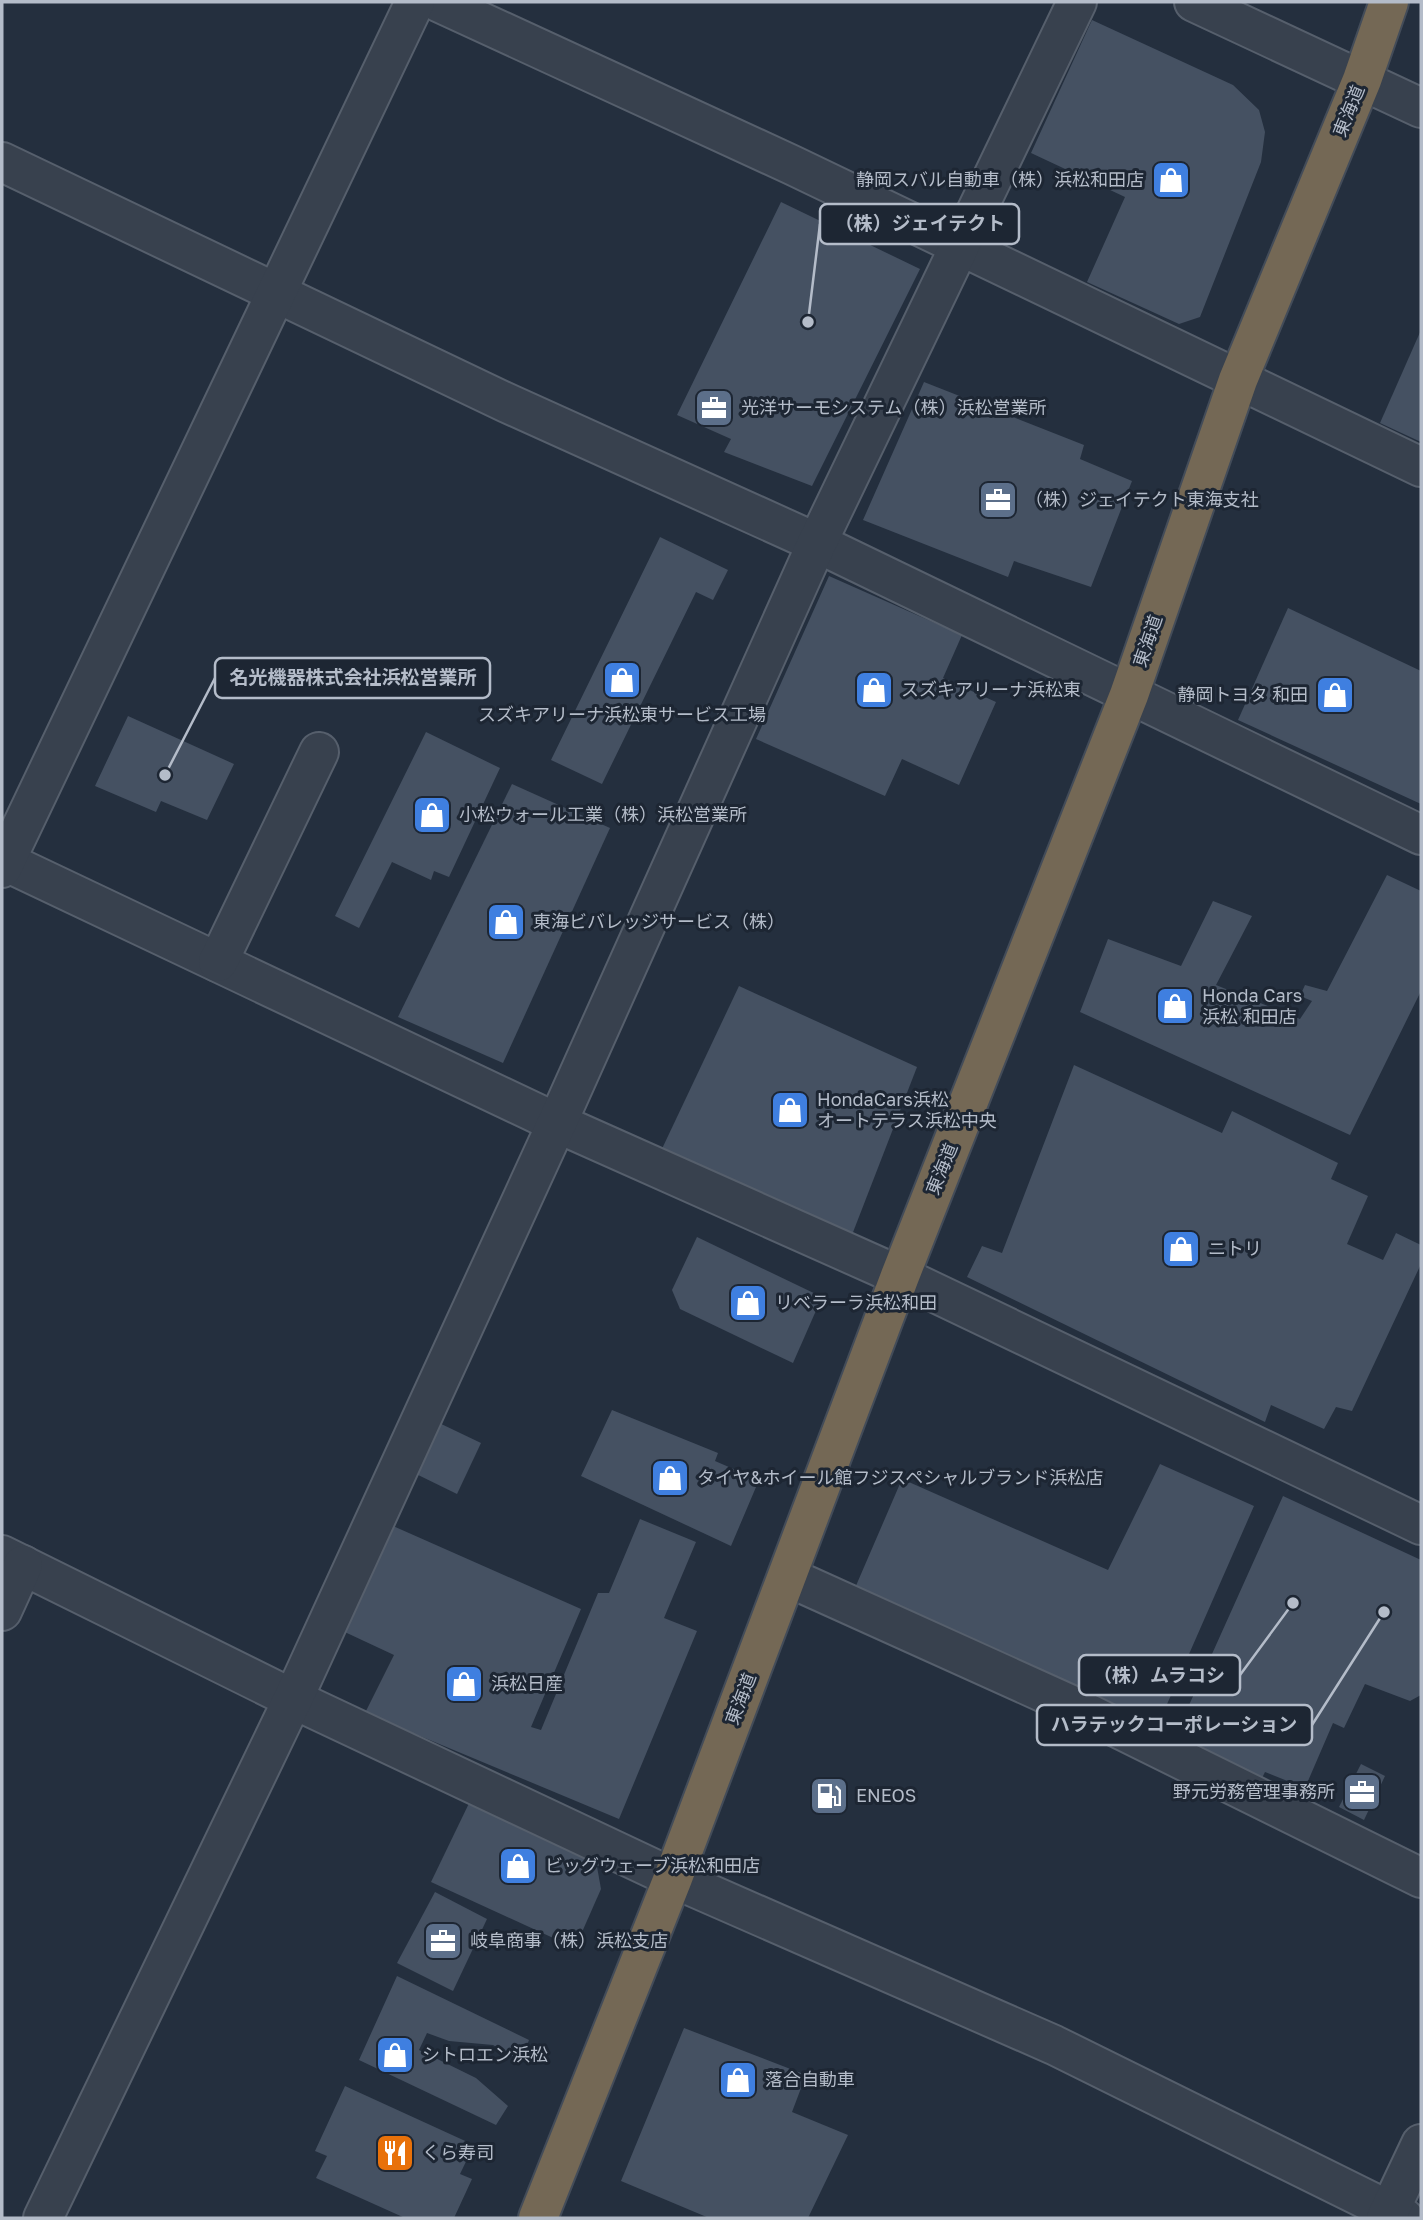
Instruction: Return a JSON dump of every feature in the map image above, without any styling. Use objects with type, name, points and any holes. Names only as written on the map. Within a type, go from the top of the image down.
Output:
[{"type":"highway","name":"東海道","points":[[538,2218],[673,1878],[900,1276],[1129,695],[1238,380],[1362,80],[1389,2]]},
{"type":"street","points":[[415,2],[3,863],[557,1123],[900,1276],[1421,1525]]},
{"type":"street","points":[[438,2],[960,245],[1421,467]]},
{"type":"street","points":[[43,2218],[293,1699],[557,1123],[817,543],[1077,2]]},
{"type":"street","points":[[1194,2],[1421,108]]},
{"type":"street","points":[[2,162],[507,403],[817,543],[1421,835]]},
{"type":"street","points":[[218,962],[319,752]]},
{"type":"street","points":[[2,1611],[12,1560],[293,1699],[673,1878],[1054,2045],[1394,2216],[1421,2144]]},
{"type":"street","points":[[788,1577],[1069,1704],[1421,1878]]},
{"type":"building","name":"静岡スバル自動車（株）浜松和田店","points":[[1092,20],[1233,85],[1259,110],[1265,132],[1261,162],[1200,317],[1179,324],[1087,282],[1125,197],[1031,153]]},
{"type":"building","points":[[781,202],[920,269],[812,486],[724,452],[731,439],[677,415]]},
{"type":"building","points":[[1421,330],[1421,442],[1380,423]]},
{"type":"building","name":"（株）ジェイテクト東海支社","points":[[924,382],[1084,445],[1080,459],[1132,481],[1091,587],[1014,561],[1008,577],[863,520]]},
{"type":"building","name":"スズキアリーナ浜松東サービス工場","points":[[660,537],[728,570],[713,600],[696,592],[602,784],[551,760]]},
{"type":"building","name":"スズキアリーナ浜松東","points":[[829,576],[962,635],[943,678],[996,702],[959,785],[902,759],[885,796],[756,739]]},
{"type":"building","name":"静岡トヨタ 和田","points":[[1288,608],[1421,671],[1421,804],[1238,720]]},
{"type":"building","points":[[128,716],[234,764],[207,820],[161,801],[156,812],[95,786]]},
{"type":"building","name":"小松ウォール工業（株）浜松営業所","points":[[426,732],[500,768],[449,877],[434,871],[431,880],[392,862],[359,928],[335,916]]},
{"type":"building","name":"東海ビバレッジサービス（株）","points":[[512,784],[610,828],[503,1063],[398,1017]]},
{"type":"building","name":"Honda Cars 浜松 和田店","points":[[1387,875],[1421,891],[1421,991],[1350,1135],[1080,1012],[1108,939],[1181,966],[1213,901],[1252,916],[1216,985],[1300,1019],[1312,1001],[1300,996],[1305,985],[1327,991]]},
{"type":"building","name":"HondaCars浜松 オートテラス浜松中央","points":[[739,986],[917,1067],[850,1240],[660,1153]]},
{"type":"building","name":"ニトリ","points":[[1074,1065],[1222,1133],[1232,1111],[1338,1163],[1331,1179],[1368,1196],[1347,1244],[1383,1260],[1396,1233],[1421,1245],[1421,1264],[1352,1411],[1336,1407],[1324,1429],[1271,1405],[1265,1422],[967,1277],[982,1246],[1002,1253]]},
{"type":"building","name":"リベラーラ浜松和田","points":[[697,1237],[822,1297],[793,1363],[680,1309],[672,1290]]},
{"type":"building","name":"タイヤ&ホイール館フジスペシャルブランド浜松店","points":[[612,1410],[718,1453],[715,1461],[759,1480],[731,1546],[581,1476]]},
{"type":"building","points":[[435,1421],[481,1443],[457,1494],[410,1471]]},
{"type":"building","points":[[1160,1464],[1254,1506],[1157,1727],[855,1588],[902,1479],[1108,1570]]},
{"type":"building","points":[[1283,1496],[1421,1560],[1421,1695],[1410,1701],[1365,1684],[1344,1728],[1333,1723],[1305,1788],[1265,1772],[1260,1782],[1172,1743]]},
{"type":"building","name":"浜松日産","points":[[640,1519],[696,1542],[664,1618],[697,1631],[619,1819],[365,1713],[394,1655],[334,1627],[384,1522],[581,1609],[531,1727],[541,1730],[598,1593],[609,1593]]},
{"type":"building","name":"野元労務管理事務所","points":[[1361,1764],[1385,1776],[1364,1820],[1339,1807]]},
{"type":"building","name":"ビッグウェーブ浜松和田店","points":[[473,1795],[594,1850],[601,1889],[575,1948],[431,1882]]},
{"type":"building","name":"岐阜商事（株）浜松支店","points":[[435,1892],[487,1919],[453,1991],[397,1963]]},
{"type":"building","name":"シトロエン浜松","points":[[397,1976],[529,2040],[521,2061],[493,2045],[449,2041],[427,2033],[419,2050],[476,2078],[508,2106],[496,2125],[359,2060]]},
{"type":"building","points":[[684,2028],[806,2075],[792,2112],[848,2135],[808,2218],[709,2218],[621,2181]]},
{"type":"building","name":"くら寿司","points":[[345,2086],[474,2145],[460,2174],[472,2179],[454,2218],[405,2218],[316,2178],[327,2156],[315,2151]]},
{"type":"place","name":"静岡スバル自動車（株）浜松和田店","points":[[1171,180]]},
{"type":"place","name":"（株）ジェイテクト","points":[[808,322]]},
{"type":"place","name":"光洋サーモシステム（株）浜松営業所","points":[[714,408]]},
{"type":"place","name":"（株）ジェイテクト東海支社","points":[[998,500]]},
{"type":"place","name":"スズキアリーナ浜松東サービス工場","points":[[622,680]]},
{"type":"place","name":"スズキアリーナ浜松東","points":[[874,690]]},
{"type":"place","name":"静岡トヨタ 和田","points":[[1335,695]]},
{"type":"place","name":"名光機器株式会社浜松営業所","points":[[165,775]]},
{"type":"place","name":"小松ウォール工業（株）浜松営業所","points":[[432,815]]},
{"type":"place","name":"東海ビバレッジサービス（株）","points":[[506,922]]},
{"type":"place","name":"Honda Cars 浜松 和田店","points":[[1175,1006]]},
{"type":"place","name":"HondaCars浜松 オートテラス浜松中央","points":[[790,1110]]},
{"type":"place","name":"ニトリ","points":[[1181,1249]]},
{"type":"place","name":"リベラーラ浜松和田","points":[[748,1303]]},
{"type":"place","name":"タイヤ&ホイール館フジスペシャルブランド浜松店","points":[[670,1478]]},
{"type":"place","name":"（株）ムラコシ","points":[[1293,1603]]},
{"type":"place","name":"ハラテックコーポレーション","points":[[1384,1612]]},
{"type":"place","name":"浜松日産","points":[[464,1684]]},
{"type":"place","name":"野元労務管理事務所","points":[[1362,1792]]},
{"type":"place","name":"ENEOS","points":[[829,1796]]},
{"type":"place","name":"ビッグウェーブ浜松和田店","points":[[518,1866]]},
{"type":"place","name":"岐阜商事（株）浜松支店","points":[[443,1941]]},
{"type":"place","name":"シトロエン浜松","points":[[395,2055]]},
{"type":"place","name":"落合自動車","points":[[738,2080]]},
{"type":"place","name":"くら寿司","points":[[395,2153]]}]
